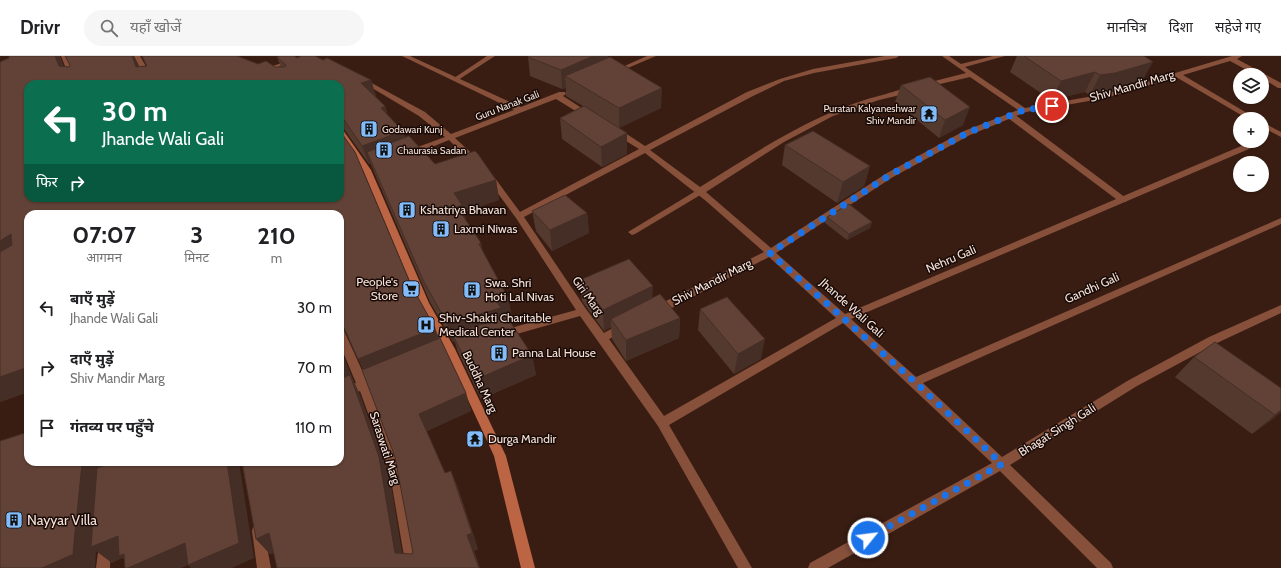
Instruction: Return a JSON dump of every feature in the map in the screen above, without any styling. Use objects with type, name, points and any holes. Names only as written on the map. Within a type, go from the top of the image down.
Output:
[{"type":"street","points":[[64,56],[74,80]]},
{"type":"street","points":[[137,56],[150,80]]},
{"type":"street","points":[[272,74],[262,68],[311,56]]},
{"type":"street","points":[[405,56],[520,110]]},
{"type":"street","points":[[456,79],[492,56]]},
{"type":"street","points":[[609,75],[653,56]]},
{"type":"street","points":[[519,216],[750,94],[782,80],[813,71],[896,56]]},
{"type":"street","points":[[945,56],[1024,110]]},
{"type":"street","points":[[960,66],[1002,56]]},
{"type":"street","points":[[1235,57],[1252,68]]},
{"type":"street","name":"Shiv Mandir Marg","points":[[651,313],[770,253],[890,175],[967,133],[1024,110],[1106,96],[1235,57]]},
{"type":"street","points":[[632,232],[781,140],[830,114],[877,98],[972,74]]},
{"type":"street","points":[[1176,74],[1241,112]]},
{"type":"street","points":[[1269,79],[1281,86]]},
{"type":"street","name":"Giri Marg","points":[[364,81],[422,114],[450,137],[486,171],[519,216],[582,312],[662,423],[745,568]]},
{"type":"street","name":"Guru Nanak Gali","points":[[402,156],[572,90]]},
{"type":"street","name":"Jhande Wali Gali","points":[[558,96],[646,149],[770,253],[915,382],[1002,464],[1106,568]]},
{"type":"street","points":[[1011,116],[1123,200]]},
{"type":"street","points":[[1269,128],[1279,134]]},
{"type":"street","name":"Nehru Gali","points":[[1269,138],[1279,134]]},
{"type":"street","name":"Buddha Marg","points":[[344,137],[370,168],[424,303],[450,349],[500,456],[528,568]]},
{"type":"street","name":"Nehru Gali","points":[[662,423],[844,318],[1245,148]]},
{"type":"street","name":"Gandhi Gali","points":[[915,382],[1133,284],[1281,220]]},
{"type":"street","name":"Bhagat Singh Gali","points":[[815,568],[1002,464],[1132,383],[1213,340],[1281,309]]},
{"type":"street","points":[[494,337],[582,312]]},
{"type":"street","points":[[602,338],[630,324]]},
{"type":"street","name":"Saraswati Marg","points":[[344,342],[363,385],[396,474],[413,568]]},
{"type":"street","points":[[344,392],[392,373]]},
{"type":"street","points":[[256,523],[264,568]]},
{"type":"street","points":[[103,568],[106,529]]},
{"type":"building","points":[[9,56],[55,56],[59,66],[69,67],[70,65],[65,56],[132,56],[136,67],[147,66],[142,56],[237,56],[258,64],[266,61],[275,67],[285,67],[286,65],[277,57],[294,56],[297,58],[301,56],[315,56],[323,60],[327,58],[371,80],[361,83],[385,106],[381,108],[403,131],[362,146],[344,120],[344,80],[24,80],[24,202],[344,202],[344,137],[355,152],[411,285],[435,328],[358,359],[344,328],[344,210],[24,210],[24,368],[0,377],[0,252],[12,245],[11,234],[0,241],[0,62],[9,58]]},
{"type":"building","points":[[593,56],[561,70],[528,57]]},
{"type":"building","points":[[1024,56],[1144,56],[1153,62],[1115,73],[1100,75],[1095,72],[1061,81]]},
{"type":"building","points":[[610,57],[662,88],[619,108],[565,76]]},
{"type":"building","points":[[930,77],[970,107],[945,120],[901,85]]},
{"type":"building","points":[[584,106],[627,133],[601,147],[560,118]]},
{"type":"building","points":[[813,131],[870,166],[843,182],[785,145]]},
{"type":"building","points":[[409,136],[435,164],[475,151],[496,180],[454,193],[462,205],[457,207],[481,243],[479,244],[508,298],[497,302],[501,308],[447,323],[424,282],[367,152]]},
{"type":"building","points":[[565,195],[587,213],[550,230],[532,211]]},
{"type":"building","points":[[849,204],[872,222],[849,234],[827,217]]},
{"type":"building","points":[[629,259],[653,286],[603,310],[580,280]]},
{"type":"building","points":[[660,294],[680,318],[626,340],[611,319]]},
{"type":"building","points":[[727,297],[765,339],[738,354],[700,309]]},
{"type":"building","points":[[507,317],[532,355],[475,380],[452,333]]},
{"type":"building","points":[[440,338],[466,393],[419,414],[445,473],[451,471],[472,533],[467,535],[479,568],[277,568],[269,533],[256,539],[243,466],[344,466],[344,377],[350,375],[379,457],[395,553],[413,553],[395,457],[362,370]]},
{"type":"building","points":[[1215,342],[1281,388],[1281,410],[1275,415],[1194,357]]},
{"type":"building","points":[[24,433],[24,466],[82,466],[74,554],[42,568],[0,568],[0,441]]},
{"type":"building","points":[[103,466],[228,466],[239,543],[188,565],[185,543],[125,568],[124,554],[119,556],[118,536],[91,547],[97,468]]},
{"type":"place","name":"Puratan Kalyaneshwar Shiv Mandir","points":[[929,114]]},
{"type":"place","name":"Godawari Kunj","points":[[369,129]]},
{"type":"place","name":"Chaurasia Sadan","points":[[384,150]]},
{"type":"place","name":"Kshatriya Bhavan","points":[[407,210]]},
{"type":"place","name":"Laxmi Niwas","points":[[441,229]]},
{"type":"place","name":"People's Store","points":[[411,289]]},
{"type":"place","name":"Swa. Shri Hoti Lal Nivas","points":[[472,290]]},
{"type":"place","name":"Shiv-Shakti Charitable Medical Center","points":[[426,325]]},
{"type":"place","name":"Panna Lal House","points":[[499,353]]},
{"type":"place","name":"Durga Mandir","points":[[475,439]]},
{"type":"place","name":"Nayyar Villa","points":[[14,520]]},
{"type":"route","points":[[868,538],[1002,464],[915,382],[770,253],[890,175],[967,133],[1024,110],[1052,106]]}]
